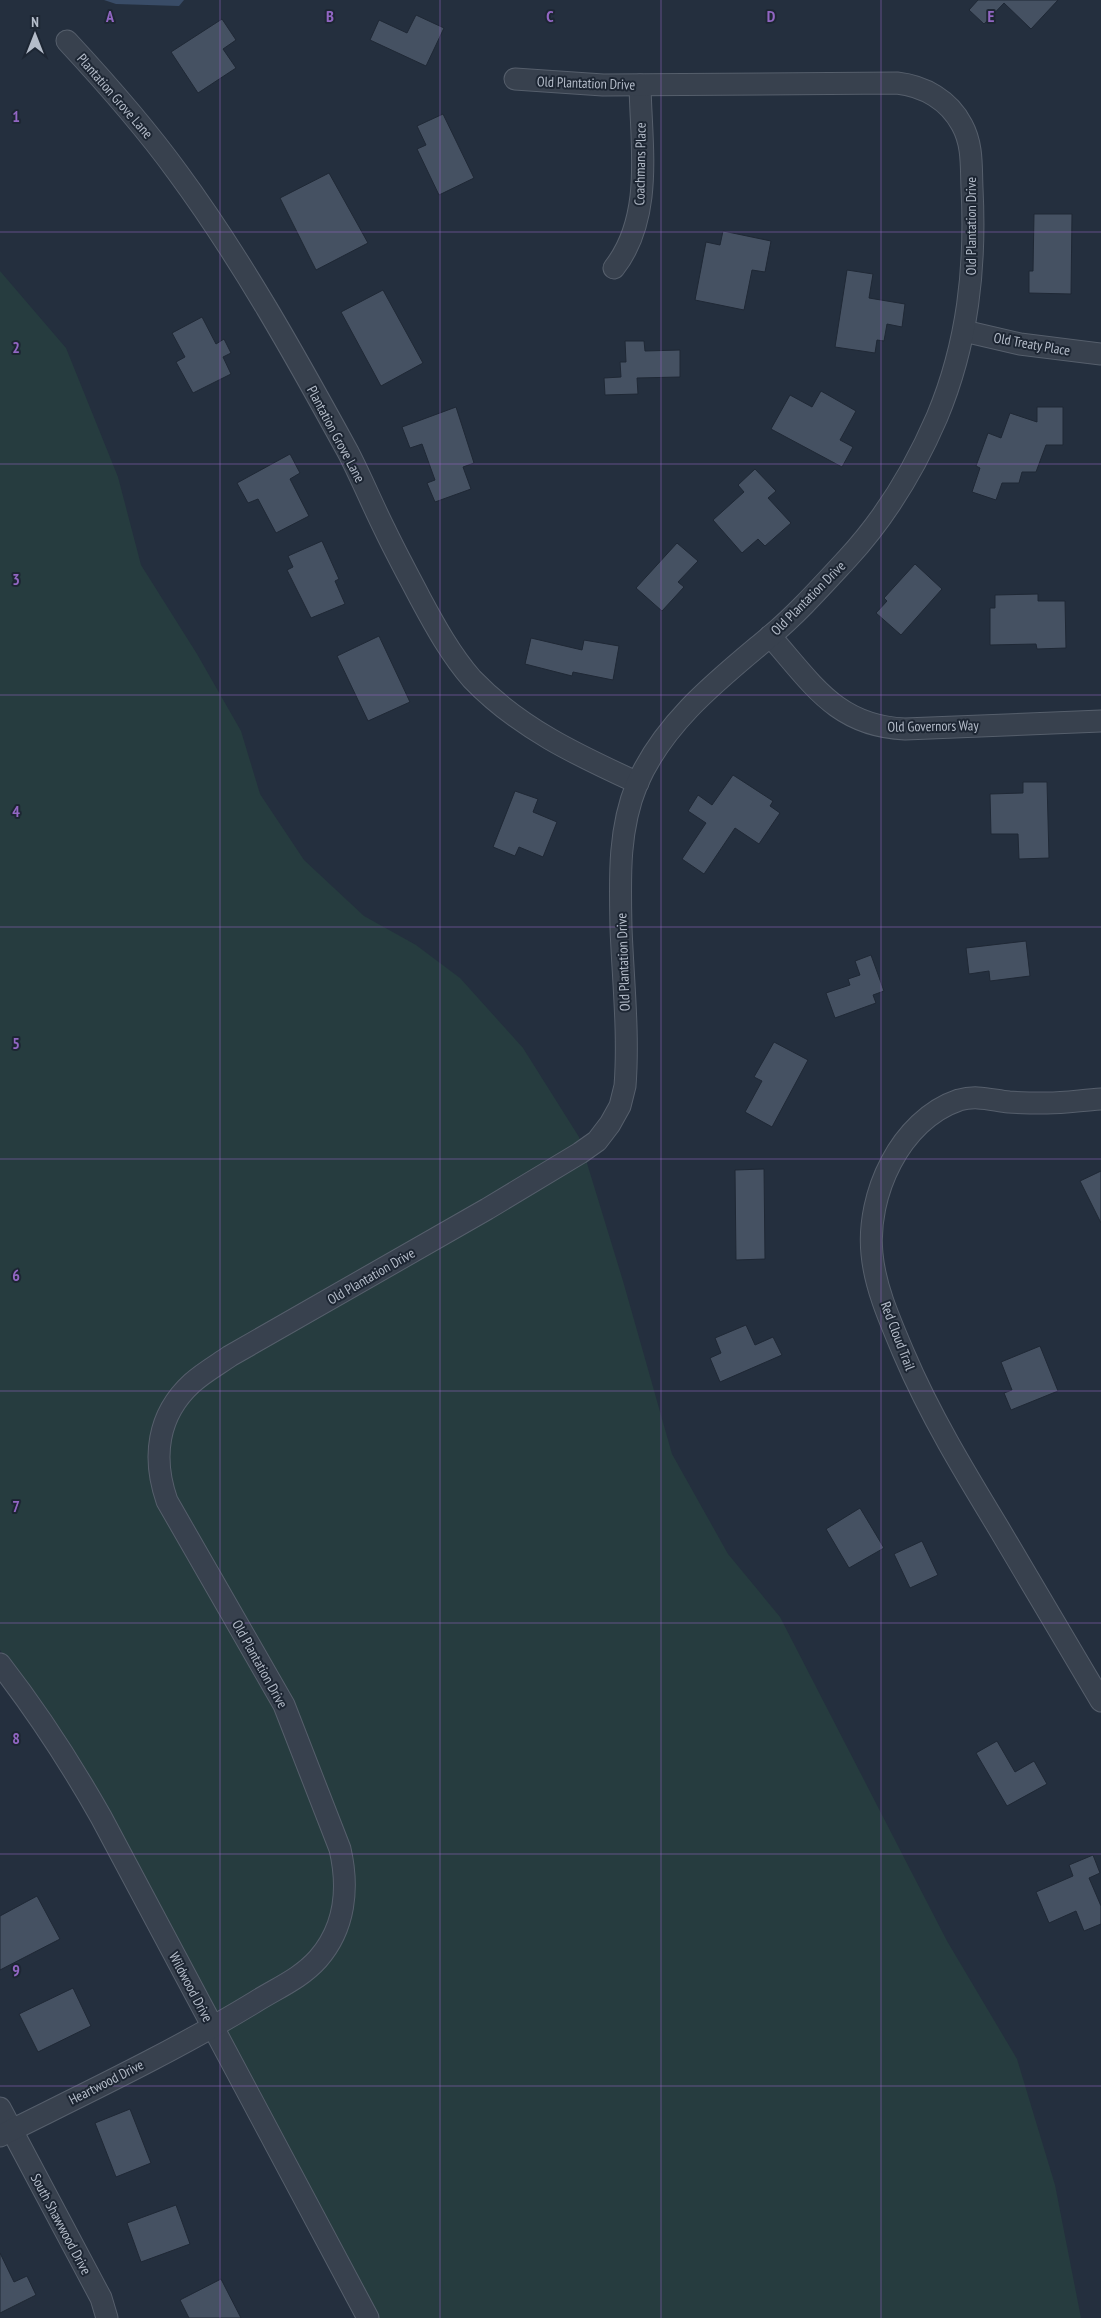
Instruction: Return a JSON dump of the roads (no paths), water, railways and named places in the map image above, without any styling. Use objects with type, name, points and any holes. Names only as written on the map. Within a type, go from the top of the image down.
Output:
[{"type":"street","name":"Plantation Grove Lane","points":[[67,41],[143,126],[179,173],[223,237],[281,333],[349,455],[389,539],[430,618],[454,656],[472,678],[500,706],[532,730],[566,750],[638,783]]},
{"type":"street","name":"Old Plantation Drive","points":[[213,2028],[293,1981],[318,1959],[328,1945],[341,1915],[345,1898],[344,1865],[308,1762],[284,1705],[166,1501],[159,1480],[158,1464],[163,1428],[171,1409],[193,1382],[230,1356],[487,1209],[580,1153],[596,1141],[610,1124],[620,1106],[625,1086],[621,851],[630,802],[638,783],[650,757],[669,730],[707,690],[770,636],[846,560],[891,502],[916,460],[937,416],[952,375],[964,331],[973,262],[970,147],[967,136],[956,115],[940,98],[920,87],[897,83],[593,85],[515,79]]},
{"type":"street","name":"Coachmans Place","points":[[614,268],[630,243],[638,222],[641,200],[640,85]]},
{"type":"street","name":"Old Treaty Place","points":[[964,331],[1020,344],[1101,354]]},
{"type":"street","name":"Old Governors Way","points":[[770,636],[834,706],[867,724],[904,729],[1101,721]]},
{"type":"street","name":"Red Cloud Trail","points":[[1101,1099],[1048,1103],[970,1098],[947,1106],[923,1121],[904,1143],[882,1184],[875,1206],[871,1230],[876,1278],[895,1332],[918,1385],[943,1436],[1101,1701]]},
{"type":"street","name":"Wildwood Drive","points":[[0,1664],[69,1761],[368,2318]]},
{"type":"street","name":"Heartwood Drive","points":[[6,2133],[213,2028]]},
{"type":"street","name":"South Shawwood Drive","points":[[0,2108],[6,2133],[101,2298],[107,2318]]},
{"type":"water","points":[[104,0],[184,0],[179,6],[116,4]]}]
